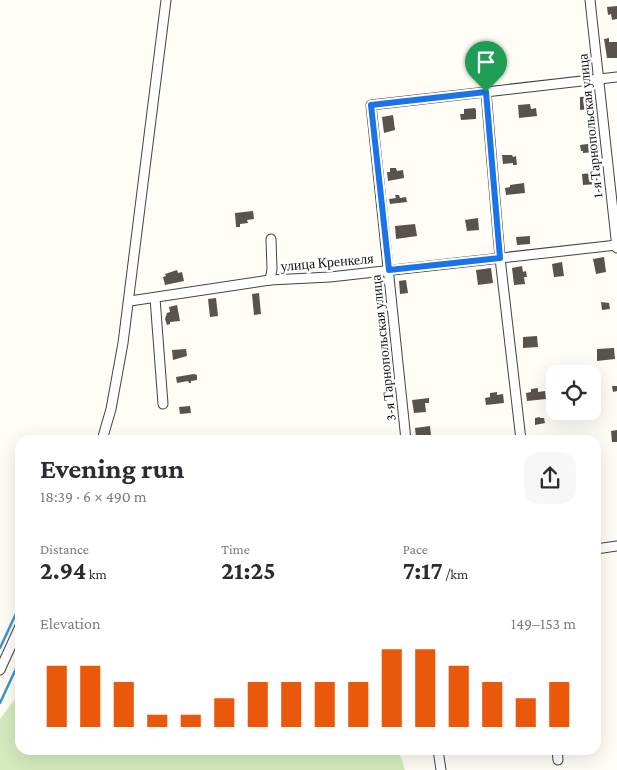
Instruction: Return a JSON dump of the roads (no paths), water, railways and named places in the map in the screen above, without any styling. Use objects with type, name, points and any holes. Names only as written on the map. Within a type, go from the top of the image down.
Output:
[{"type":"street","points":[[103,435],[118,376],[130,300],[166,0]]},
{"type":"street","name":"1-я Тарнопольская улица","points":[[590,0],[617,249]]},
{"type":"street","points":[[520,435],[500,258],[486,92],[617,77]]},
{"type":"street","name":"3-я Тарнопольская улица","points":[[406,435],[371,105],[486,92]]},
{"type":"street","points":[[270,280],[272,239]]},
{"type":"street","name":"улица Кренкеля","points":[[130,300],[155,298],[270,280],[330,277],[617,245]]},
{"type":"street","points":[[155,298],[163,404]]},
{"type":"street","points":[[601,548],[617,546]]},
{"type":"street","points":[[0,670],[15,637]]},
{"type":"street","points":[[439,755],[441,770]]},
{"type":"waterway","points":[[0,648],[15,616]]},
{"type":"waterway","points":[[0,703],[15,671]]}]
